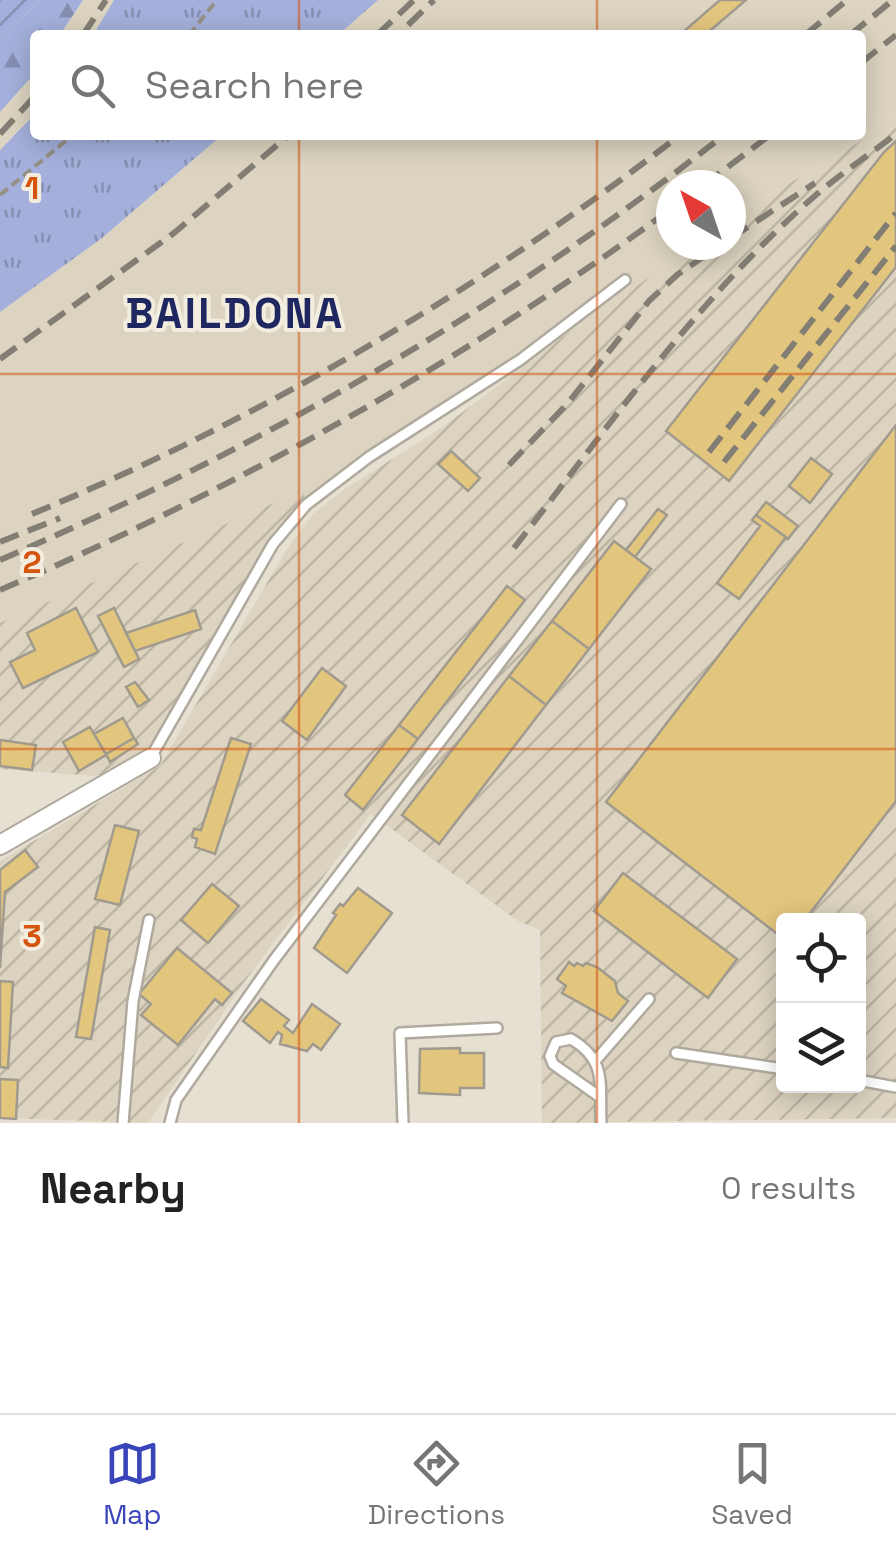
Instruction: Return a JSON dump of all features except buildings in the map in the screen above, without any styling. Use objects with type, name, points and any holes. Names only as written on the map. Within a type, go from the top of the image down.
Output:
[{"type":"street","points":[[0,846],[151,758]]},
{"type":"lane","points":[[151,758],[273,544],[306,505],[369,457],[520,360],[625,280]]},
{"type":"lane","points":[[170,1123],[176,1100],[258,982],[620,504]]},
{"type":"lane","points":[[123,1123],[133,1001],[148,920]]},
{"type":"lane","points":[[596,1060],[649,999]]},
{"type":"lane","points":[[403,1123],[400,1033],[496,1028]]},
{"type":"lane","points":[[600,1097],[559,1071],[550,1056],[552,1048],[564,1038],[585,1047],[596,1060],[600,1097],[601,1123]]},
{"type":"lane","points":[[676,1053],[776,1068]]},
{"type":"lane","points":[[866,1081],[896,1087]]},
{"type":"path","points":[[193,30],[216,0]]},
{"type":"path","points":[[0,195],[68,140]]},
{"type":"shaded area","points":[[83,0],[114,0],[96,30],[63,30]]},
{"type":"shaded area","points":[[378,0],[896,0],[896,114],[866,137],[866,30],[344,30]]},
{"type":"shaded area","points":[[30,79],[30,119],[0,150],[0,112]]},
{"type":"shaded area","points":[[896,114],[896,1118],[542,1123],[540,930],[518,921],[371,814],[245,981],[148,1123],[0,1118],[0,861],[160,766],[285,552],[313,514],[444,426],[576,327],[675,260],[746,260],[746,212],[866,140]]},
{"type":"shaded area","points":[[216,140],[862,140],[746,212],[746,170],[656,170],[656,260],[675,260],[369,457],[306,505],[304,494],[294,494],[0,623],[0,312],[102,238]]},
{"type":"shaded area","points":[[304,493],[306,505],[273,544],[151,758],[135,767],[95,776],[0,769],[0,623],[294,494]]},
{"type":"green space","points":[[0,0],[39,0],[0,43]]},
{"type":"green space","points":[[39,0],[83,0],[63,30],[30,30],[30,79],[0,112],[0,43]]},
{"type":"green space","points":[[114,0],[378,0],[344,30],[96,30]]},
{"type":"green space","points":[[30,119],[30,140],[216,140],[102,238],[0,312],[0,150]]},
{"type":"railway","points":[[86,30],[106,0]]},
{"type":"railway","points":[[382,30],[414,0]]},
{"type":"railway","points":[[408,25],[434,0]]},
{"type":"railway","points":[[811,30],[847,0]]},
{"type":"railway","points":[[856,30],[893,0]]},
{"type":"railway","points":[[866,59],[896,35]]},
{"type":"railway","points":[[0,134],[30,101]]},
{"type":"railway","points":[[514,548],[657,364],[733,275],[817,194],[896,134]]},
{"type":"railway","points":[[0,359],[174,233],[283,140]]},
{"type":"railway","points":[[32,514],[203,436],[369,346],[528,245],[673,140]]},
{"type":"railway","points":[[0,560],[191,471],[376,371],[554,259],[717,140]]},
{"type":"railway","points":[[724,170],[763,140]]},
{"type":"railway","points":[[746,228],[815,183]]},
{"type":"railway","points":[[709,452],[896,213]]},
{"type":"railway","points":[[0,590],[176,509],[346,419],[511,319],[656,220]]},
{"type":"railway","points":[[724,462],[896,246]]},
{"type":"railway","points":[[509,465],[568,403],[649,301],[698,260]]},
{"type":"railway","points":[[0,542],[60,518]]},
{"type":"district","name":"BAILDONA","points":[[235,313]]}]
